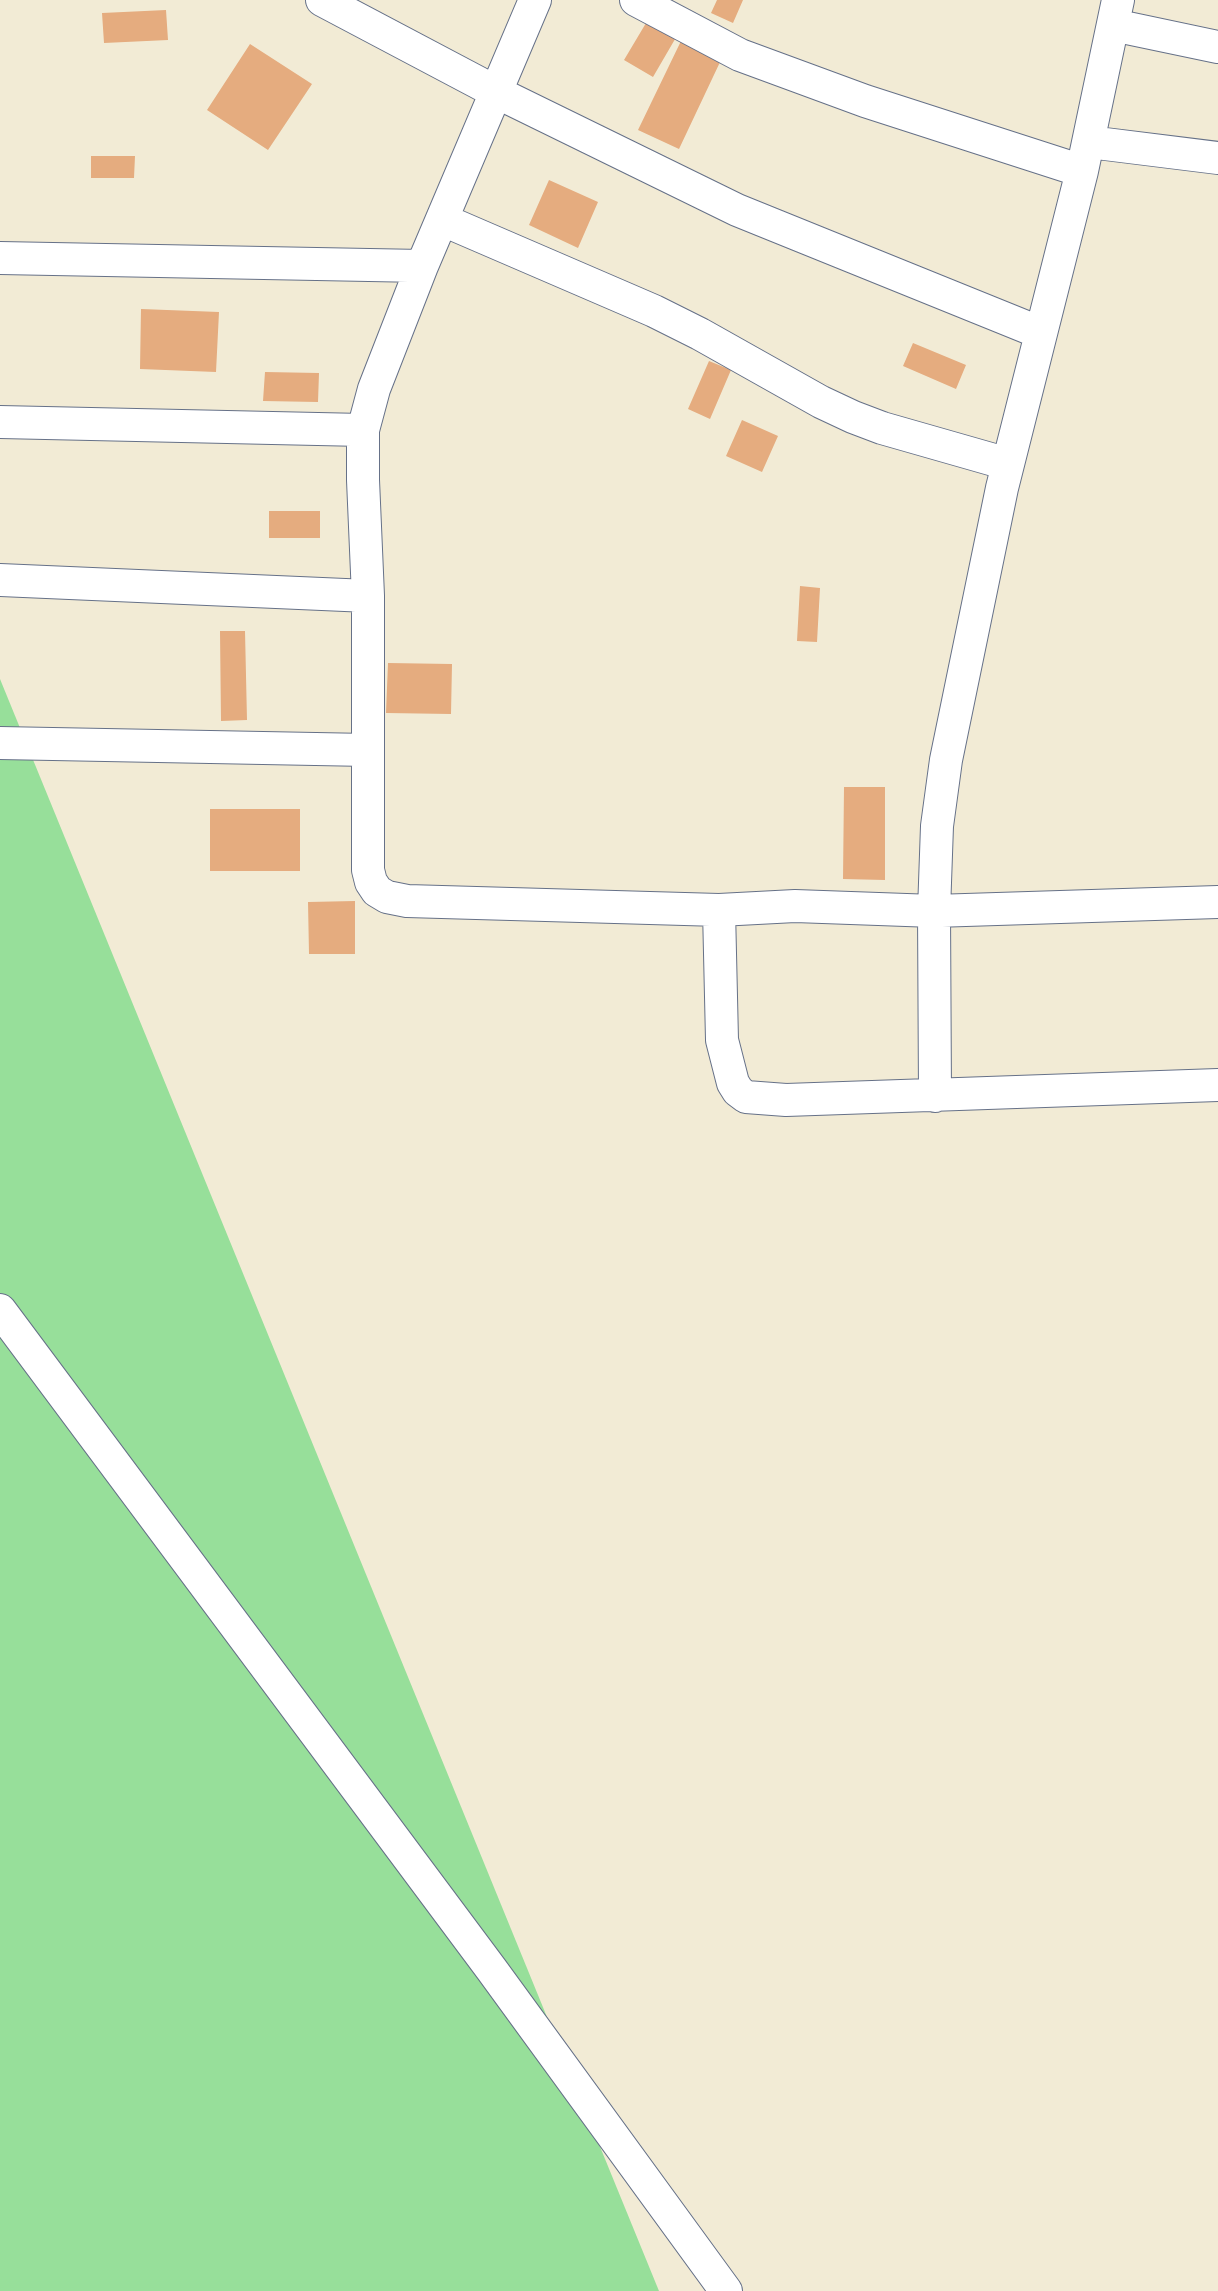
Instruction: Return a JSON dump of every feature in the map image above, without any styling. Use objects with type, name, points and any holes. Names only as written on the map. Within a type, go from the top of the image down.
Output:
[{"type":"street","points":[[322,0],[496,92],[737,210],[1041,333]]},
{"type":"street","points":[[535,0],[422,266],[374,390],[363,430],[368,596],[368,870],[370,882],[376,891],[387,897],[406,901],[719,910],[795,906],[934,910],[1218,902]]},
{"type":"street","points":[[636,0],[740,55],[865,101],[1085,156],[1218,158]]},
{"type":"street","points":[[935,1096],[934,910],[938,826],[946,760],[1008,464],[1085,156],[1115,12],[1218,47]]},
{"type":"street","points":[[442,220],[654,310],[821,402],[853,417],[882,428],[1008,464]]},
{"type":"street","points":[[0,258],[422,266]]},
{"type":"street","points":[[0,422],[363,430]]},
{"type":"street","points":[[0,580],[368,596]]},
{"type":"street","points":[[0,743],[368,750]]},
{"type":"street","points":[[719,910],[722,1040],[727,1064],[738,1091],[747,1097],[786,1100],[1218,1085]]},
{"type":"street","points":[[0,1310],[492,1970],[726,2291]]},
{"type":"green space","points":[[0,679],[659,2291],[0,2291]]},
{"type":"building","points":[[717,0],[743,0],[733,23],[711,13]]},
{"type":"building","points":[[166,10],[168,40],[104,43],[102,13]]},
{"type":"building","points":[[649,18],[678,34],[653,77],[624,60]]},
{"type":"building","points":[[681,41],[721,60],[679,149],[638,130]]},
{"type":"building","points":[[250,44],[312,84],[268,150],[207,110]]},
{"type":"building","points":[[91,156],[135,156],[134,178],[91,178]]},
{"type":"building","points":[[549,180],[598,202],[578,248],[529,225]]},
{"type":"building","points":[[141,309],[219,312],[216,372],[140,369]]},
{"type":"building","points":[[913,343],[966,365],[956,389],[903,366]]},
{"type":"building","points":[[709,361],[731,370],[710,419],[688,409]]},
{"type":"building","points":[[265,372],[319,373],[318,402],[263,401]]},
{"type":"building","points":[[742,420],[778,436],[762,472],[726,456]]},
{"type":"building","points":[[269,511],[320,511],[320,538],[269,538]]},
{"type":"building","points":[[800,586],[820,588],[817,642],[797,641]]},
{"type":"building","points":[[220,631],[245,631],[247,720],[221,721]]},
{"type":"building","points":[[388,663],[452,664],[451,714],[386,713]]},
{"type":"building","points":[[844,787],[885,787],[885,880],[843,879]]},
{"type":"building","points":[[210,809],[300,809],[300,871],[210,871]]},
{"type":"building","points":[[355,901],[355,954],[309,954],[308,902]]}]
